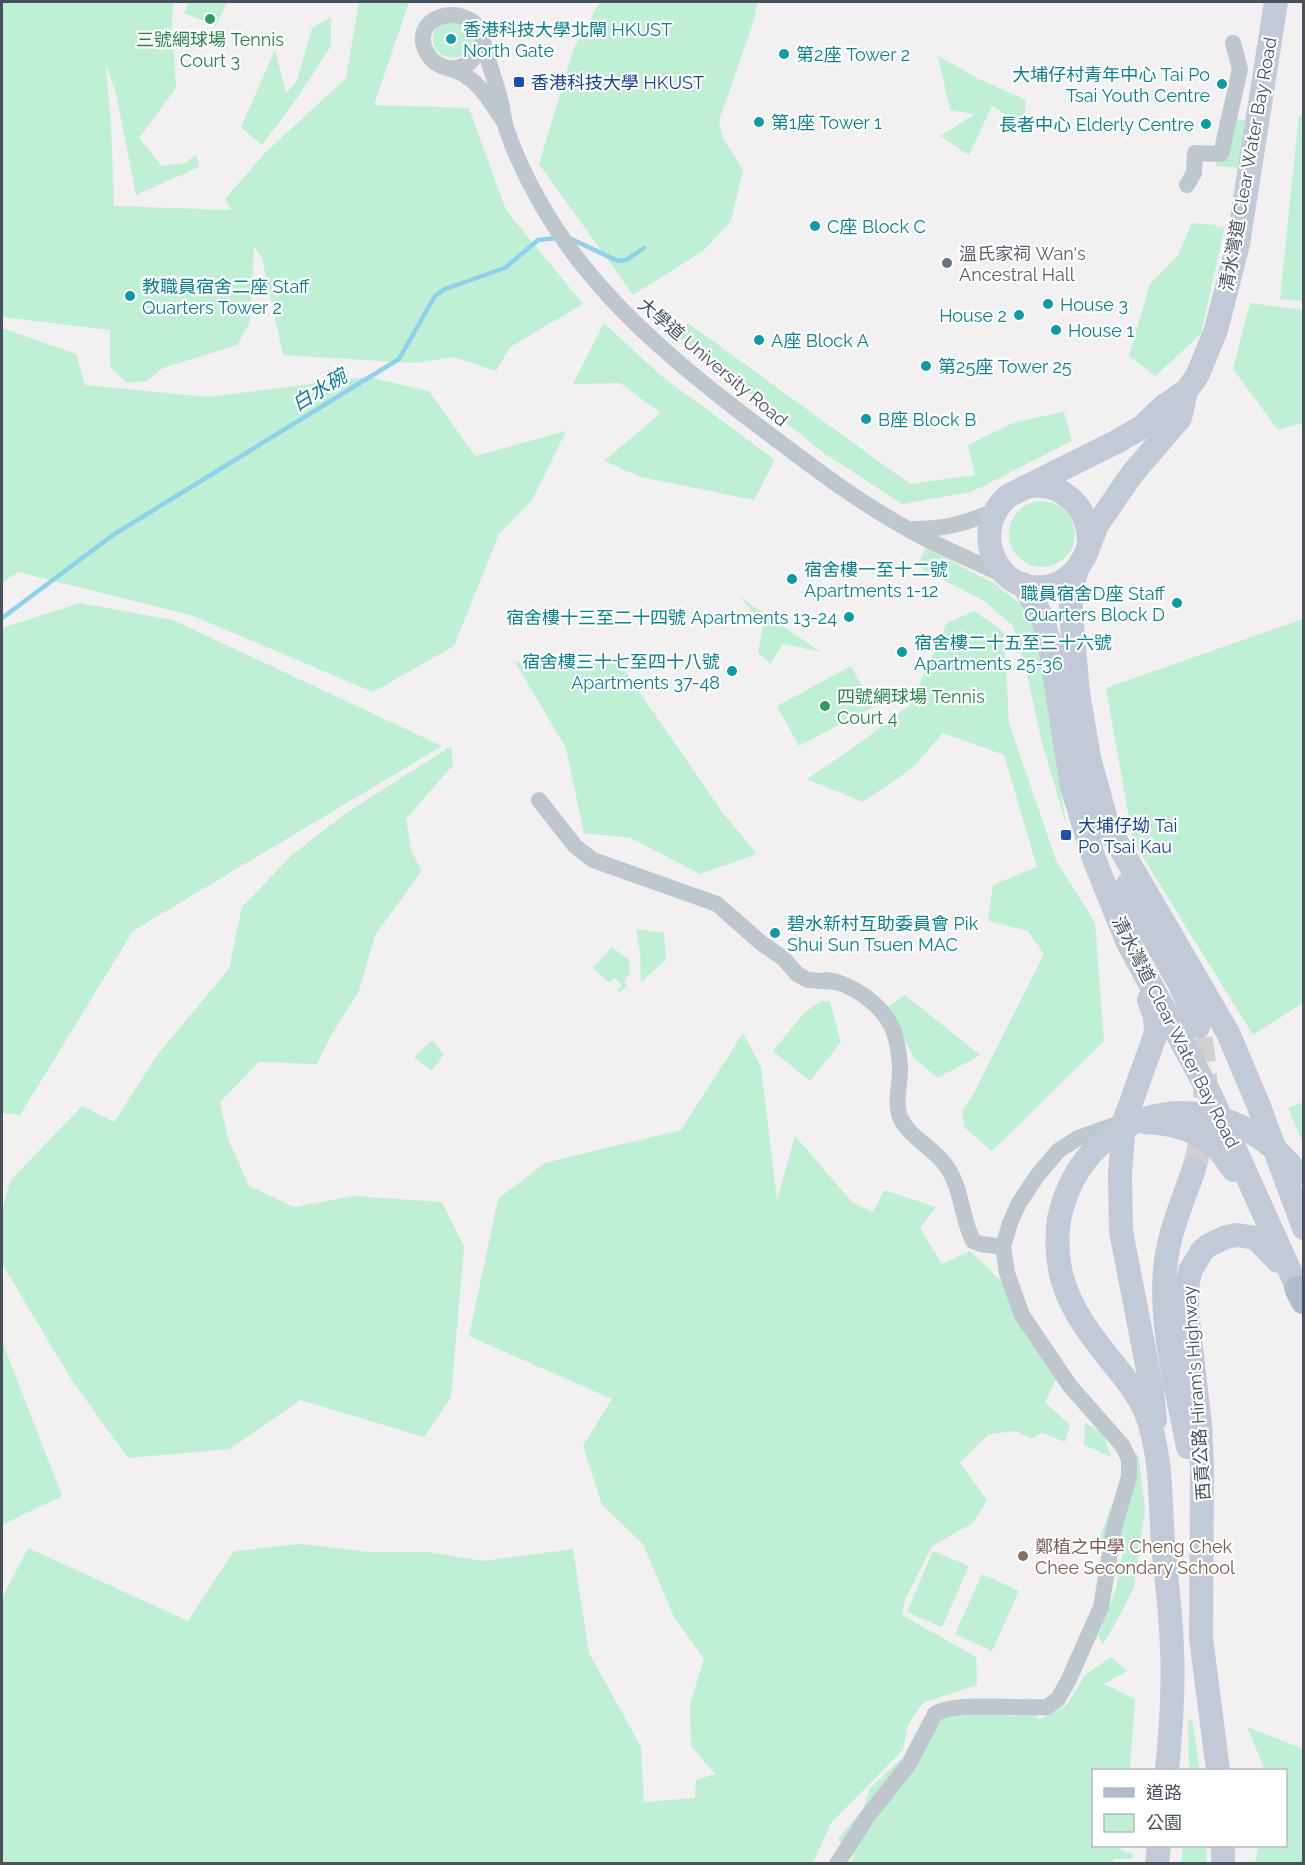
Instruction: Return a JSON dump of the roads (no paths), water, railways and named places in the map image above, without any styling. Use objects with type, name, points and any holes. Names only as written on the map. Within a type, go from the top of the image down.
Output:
[{"type":"main road","name":"清水灣道 Clear Water Bay Road","points":[[1276,2],[1238,244],[1216,330],[1197,376],[1186,391],[1164,406],[1142,427],[1016,491],[1000,503],[989,524],[988,539],[991,554],[998,567],[1016,581],[1042,617],[1049,641],[1072,786],[1094,859],[1128,943],[1210,1094],[1301,1295]]},
{"type":"main road","name":"清水灣道 Clear Water Bay Road","points":[[1186,391],[1180,418],[1132,474],[1097,525],[1085,556],[1077,569],[1071,592],[1071,614],[1078,693],[1097,792],[1114,839],[1157,909],[1227,1033],[1258,1104],[1304,1228]]},
{"type":"main road","points":[[1016,491],[1027,487],[1044,486],[1069,496],[1084,514],[1088,525],[1089,543]]},
{"type":"main road","points":[[1016,581],[1038,587],[1048,586],[1066,579],[1077,569]]},
{"type":"main road","points":[[1114,839],[1131,894],[1180,984],[1198,1027]]},
{"type":"main road","points":[[1128,943],[1152,1008],[1156,1033],[1124,1122],[1120,1174],[1121,1231],[1152,1391],[1162,1482],[1163,1541],[1172,1646],[1172,1713],[1167,1769]]},
{"type":"main road","points":[[1162,1482],[1152,1432],[1142,1406],[1125,1379],[1080,1320],[1061,1278],[1057,1250],[1059,1220],[1072,1181],[1098,1147],[1132,1124],[1171,1113],[1214,1116],[1252,1131],[1276,1149],[1304,1182]]},
{"type":"main road","points":[[1124,1122],[1165,1123],[1187,1130],[1213,1144],[1255,1195]]},
{"type":"main road","points":[[1194,1169],[1166,1258],[1164,1290],[1168,1337],[1191,1466],[1200,1572]]},
{"type":"main road","name":"西貢公路 Hiram's Highway","points":[[1218,1769],[1203,1661],[1200,1572],[1203,1477],[1198,1398],[1186,1288],[1195,1261],[1209,1245],[1226,1237],[1247,1236],[1256,1238],[1272,1254],[1301,1295]]},
{"type":"main road","points":[[1157,1863],[1159,1847]]},
{"type":"main road","points":[[1223,1847],[1223,1863]]},
{"type":"street","name":"大學道 University Road","points":[[504,122],[476,84],[465,75],[435,63],[428,56],[423,36],[432,18],[449,10],[459,10],[475,21],[481,30],[504,122],[528,181],[554,225],[582,265],[617,307],[655,343],[809,465],[906,528],[1016,581]]},
{"type":"street","points":[[444,68],[455,69],[474,60],[480,51],[482,40]]},
{"type":"street","points":[[1187,184],[1194,173],[1195,153],[1221,154],[1240,69],[1233,43]]},
{"type":"street","name":"大學道 University Road","points":[[906,528],[935,530],[973,521],[994,511]]},
{"type":"street","points":[[539,800],[575,846],[593,860],[712,902],[784,959],[797,974],[808,980],[848,985],[859,992],[891,1025],[897,1042],[899,1063],[897,1093],[899,1111],[906,1128],[948,1168],[955,1183],[963,1219],[973,1241],[1004,1246]]},
{"type":"street","points":[[837,1863],[867,1817],[909,1764],[935,1714],[940,1710],[960,1707],[1047,1707],[1058,1699],[1069,1679],[1101,1607],[1114,1528],[1129,1477],[1129,1459],[1122,1445],[1070,1386],[1022,1315],[1006,1273],[1004,1246],[1010,1223],[1019,1203],[1037,1176],[1058,1151],[1078,1138],[1124,1122]]},
{"type":"waterway","name":"白水碗","points":[[2,618],[113,535],[399,359],[435,296],[445,289],[505,268],[538,240],[557,238]]},
{"type":"waterway","name":"白水碗","points":[[569,238],[618,261],[626,260],[644,248]]},
{"type":"tunnel","points":[[1194,1169],[1202,1133],[1205,1098],[1204,1063],[1198,1027]]},
{"type":"place","name":"三號網球場 Tennis Court 3","points":[[210,19]]},
{"type":"place","name":"香港科技大學北閘 HKUST North Gate","points":[[451,39]]},
{"type":"place","name":"第2座 Tower 2","points":[[784,54]]},
{"type":"place","name":"香港科技大學 HKUST","points":[[519,82]]},
{"type":"place","name":"大埔仔村青年中心 Tai Po Tsai Youth Centre","points":[[1222,84]]},
{"type":"place","name":"第1座 Tower 1","points":[[759,122]]},
{"type":"place","name":"長者中心 Elderly Centre","points":[[1206,124]]},
{"type":"place","name":"C座 Block C","points":[[815,226]]},
{"type":"place","name":"溫氏家祠 Wan's Ancestral Hall","points":[[947,263]]},
{"type":"place","name":"教職員宿舍二座 Staff Quarters Tower 2","points":[[130,296]]},
{"type":"place","name":"House 3","points":[[1048,304]]},
{"type":"place","name":"House 2","points":[[1019,315]]},
{"type":"place","name":"House 1","points":[[1056,330]]},
{"type":"place","name":"A座 Block A","points":[[759,340]]},
{"type":"place","name":"第25座 Tower 25","points":[[926,366]]},
{"type":"place","name":"B座 Block B","points":[[866,419]]},
{"type":"place","name":"宿舍樓一至十二號 Apartments 1-12","points":[[792,579]]},
{"type":"place","name":"職員宿舍D座 Staff Quarters Block D","points":[[1177,603]]},
{"type":"place","name":"宿舍樓十三至二十四號 Apartments 13-24","points":[[849,617]]},
{"type":"place","name":"宿舍樓二十五至三十六號 Apartments 25-36","points":[[902,652]]},
{"type":"place","name":"宿舍樓三十七至四十八號 Apartments 37-48","points":[[732,671]]},
{"type":"place","name":"四號網球場 Tennis Court 4","points":[[825,706]]},
{"type":"place","name":"大埔仔坳 Tai Po Tsai Kau","points":[[1066,835]]},
{"type":"place","name":"碧水新村互助委員會 Pik Shui Sun Tsuen MAC","points":[[775,933]]},
{"type":"place","name":"鄭植之中學 Cheng Chek Chee Secondary School","points":[[1023,1556]]}]
